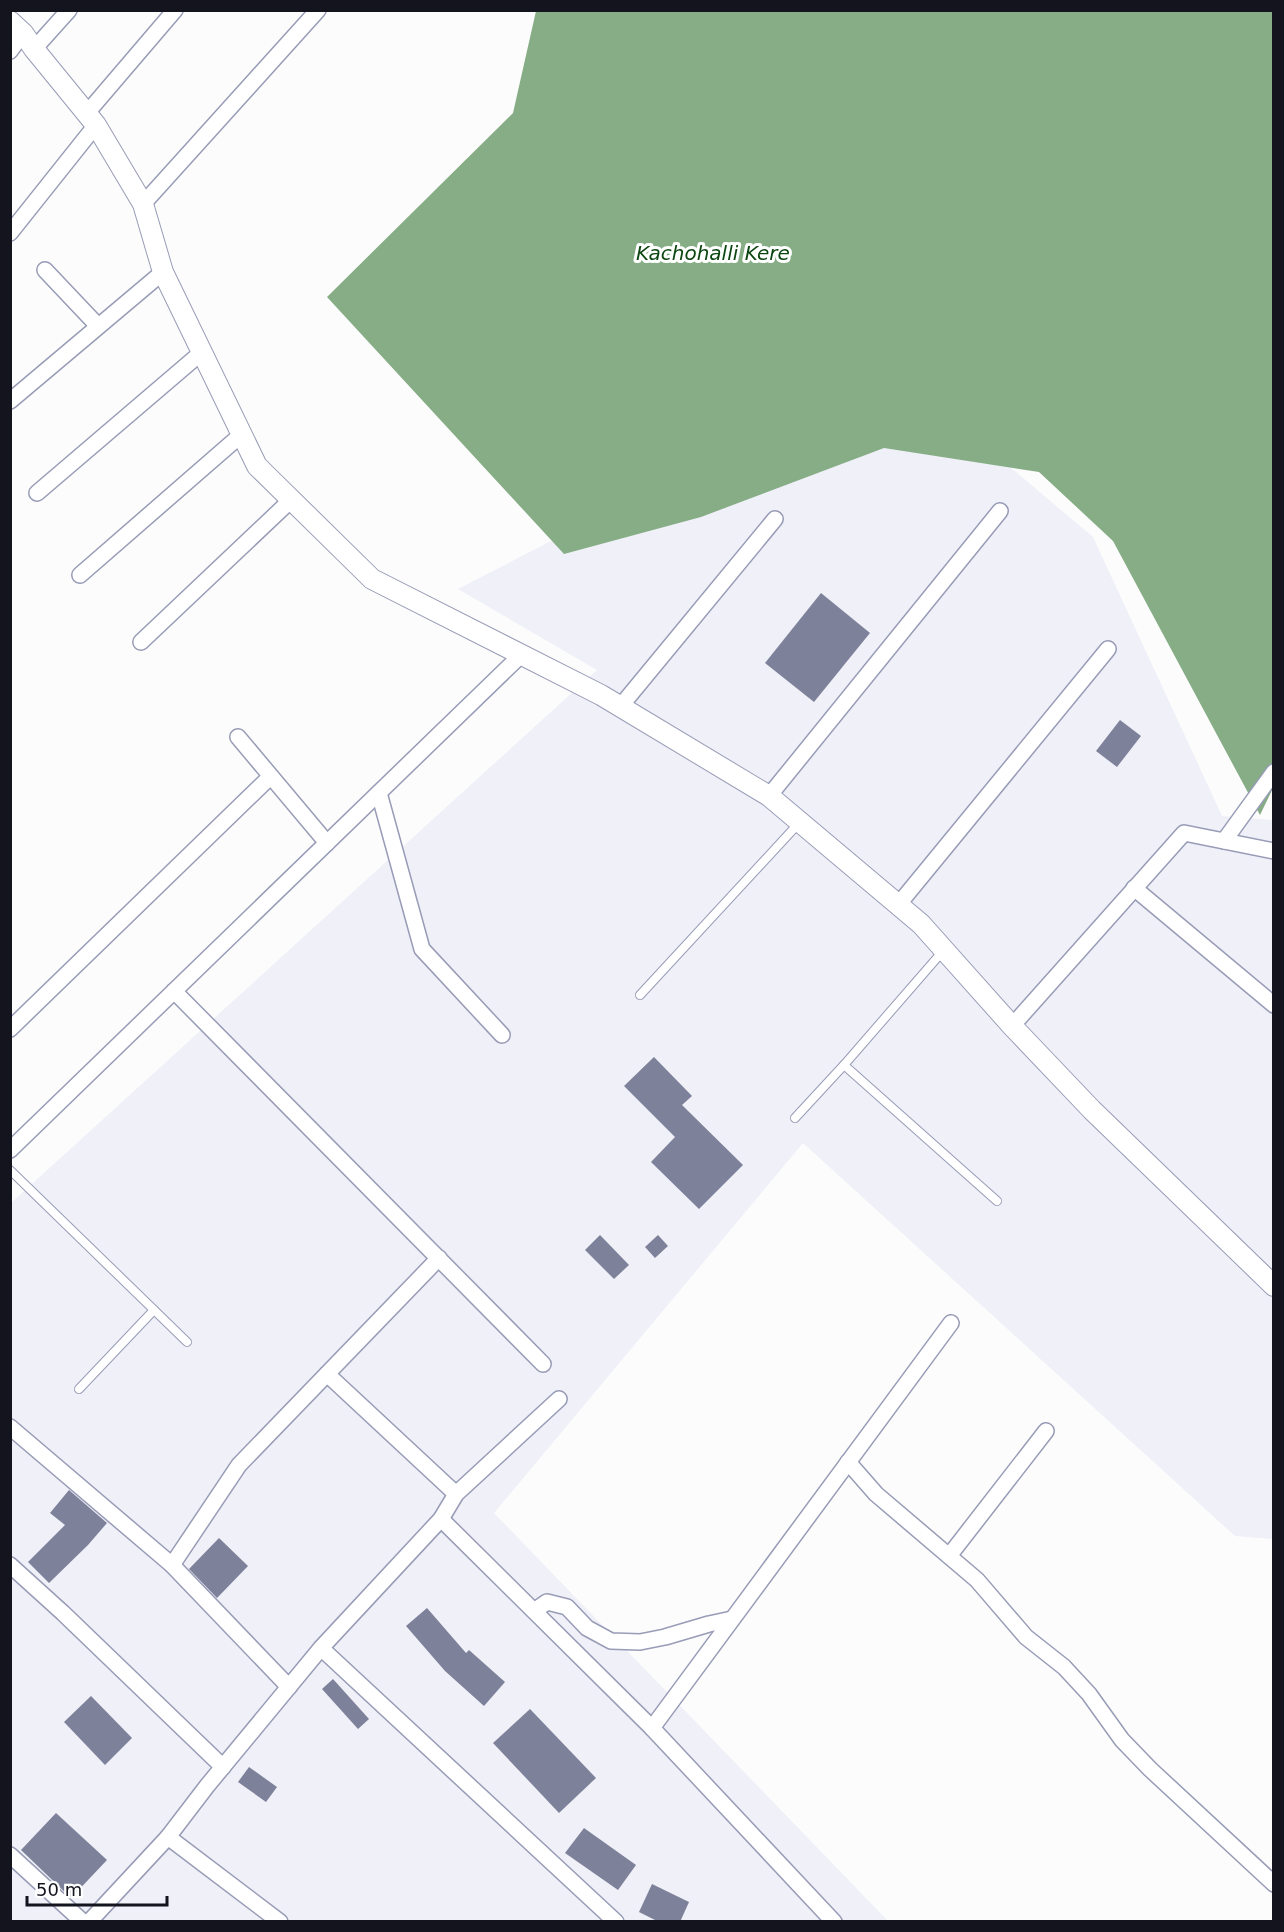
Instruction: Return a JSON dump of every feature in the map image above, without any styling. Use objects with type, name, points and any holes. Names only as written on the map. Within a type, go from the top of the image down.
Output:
[{"type":"street","points":[[10,51],[23,35],[69,10]]},
{"type":"street","points":[[10,233],[91,119],[175,10]]},
{"type":"street","points":[[143,204],[318,10]]},
{"type":"street","points":[[23,35],[91,119],[143,204],[164,272],[257,466],[372,579],[620,707],[769,796],[921,924],[1012,1026],[1092,1110],[1274,1286]]},
{"type":"street","points":[[45,270],[98,326]]},
{"type":"street","points":[[10,401],[164,272]]},
{"type":"street","points":[[37,493],[202,352]]},
{"type":"street","points":[[80,575],[242,434]]},
{"type":"street","points":[[141,642],[291,500]]},
{"type":"street","points":[[769,796],[1000,511]]},
{"type":"street","points":[[620,707],[775,519]]},
{"type":"street","points":[[898,905],[1108,649]]},
{"type":"street","points":[[10,1150],[522,655]]},
{"type":"street","points":[[238,737],[327,843]]},
{"type":"street","points":[[1224,841],[1274,772]]},
{"type":"street","points":[[10,1029],[270,777]]},
{"type":"street","points":[[379,793],[422,949],[502,1035]]},
{"type":"street","points":[[1012,1026],[1184,833],[1274,851]]},
{"type":"street","points":[[1134,888],[1274,1005]]},
{"type":"street","points":[[174,991],[543,1364]]},
{"type":"street","points":[[172,1565],[239,1465],[439,1258]]},
{"type":"street","points":[[652,1728],[951,1323]]},
{"type":"street","points":[[327,1374],[456,1494]]},
{"type":"street","points":[[89,1922],[168,1837],[321,1648],[441,1519],[456,1494],[559,1399]]},
{"type":"street","points":[[10,1427],[172,1565],[289,1687]]},
{"type":"street","points":[[949,1556],[1046,1431]]},
{"type":"street","points":[[848,1462],[876,1494],[977,1580],[1026,1637],[1064,1666],[1089,1694],[1122,1740],[1274,1884]]},
{"type":"street","points":[[441,1519],[652,1728],[834,1922]]},
{"type":"street","points":[[10,1565],[223,1767]]},
{"type":"street","points":[[534,1611],[548,1602],[567,1607],[587,1628],[610,1641],[640,1642],[665,1638],[732,1619]]},
{"type":"street","points":[[321,1648],[616,1922]]},
{"type":"street","points":[[168,1837],[280,1922]]},
{"type":"street","points":[[10,1855],[83,1922]]},
{"type":"lane","points":[[640,994],[800,822]]},
{"type":"lane","points":[[795,1118],[944,950]]},
{"type":"lane","points":[[844,1065],[997,1201]]},
{"type":"lane","points":[[10,1170],[187,1342]]},
{"type":"lane","points":[[79,1389],[154,1310]]},
{"type":"shaded area","points":[[850,437],[997,456],[1093,537],[1222,816],[1273,820],[1273,1539],[1235,1536],[803,1143],[494,1513],[888,1921],[11,1922],[11,1203],[597,670],[458,589],[549,542]]},
{"type":"water","name":"Kachohalli Kere","points":[[536,11],[1273,11],[1274,786],[1260,815],[1113,541],[1039,472],[884,448],[701,517],[564,554],[327,297],[513,113]]},
{"type":"building","points":[[821,593],[870,633],[814,702],[765,663]]},
{"type":"building","points":[[1120,720],[1141,736],[1117,767],[1096,751]]},
{"type":"building","points":[[654,1057],[692,1096],[682,1105],[743,1165],[699,1209],[651,1162],[675,1137],[624,1086]]},
{"type":"building","points":[[600,1235],[629,1265],[614,1279],[585,1250]]},
{"type":"building","points":[[658,1235],[668,1246],[655,1258],[645,1247]]},
{"type":"building","points":[[69,1490],[107,1523],[49,1583],[28,1562],[65,1525],[50,1513]]},
{"type":"building","points":[[219,1538],[248,1566],[217,1598],[189,1569]]},
{"type":"building","points":[[427,1608],[466,1653],[469,1650],[505,1682],[484,1706],[445,1671],[406,1626]]},
{"type":"building","points":[[333,1679],[369,1719],[358,1729],[322,1689]]},
{"type":"building","points":[[91,1696],[132,1738],[105,1765],[64,1722]]},
{"type":"building","points":[[530,1709],[596,1778],[559,1813],[493,1743]]},
{"type":"building","points":[[249,1767],[277,1787],[266,1802],[238,1782]]},
{"type":"building","points":[[56,1813],[107,1860],[71,1898],[21,1850]]},
{"type":"building","points":[[584,1828],[636,1865],[618,1890],[565,1853]]},
{"type":"building","points":[[652,1884],[689,1902],[680,1922],[659,1922],[639,1912]]}]
